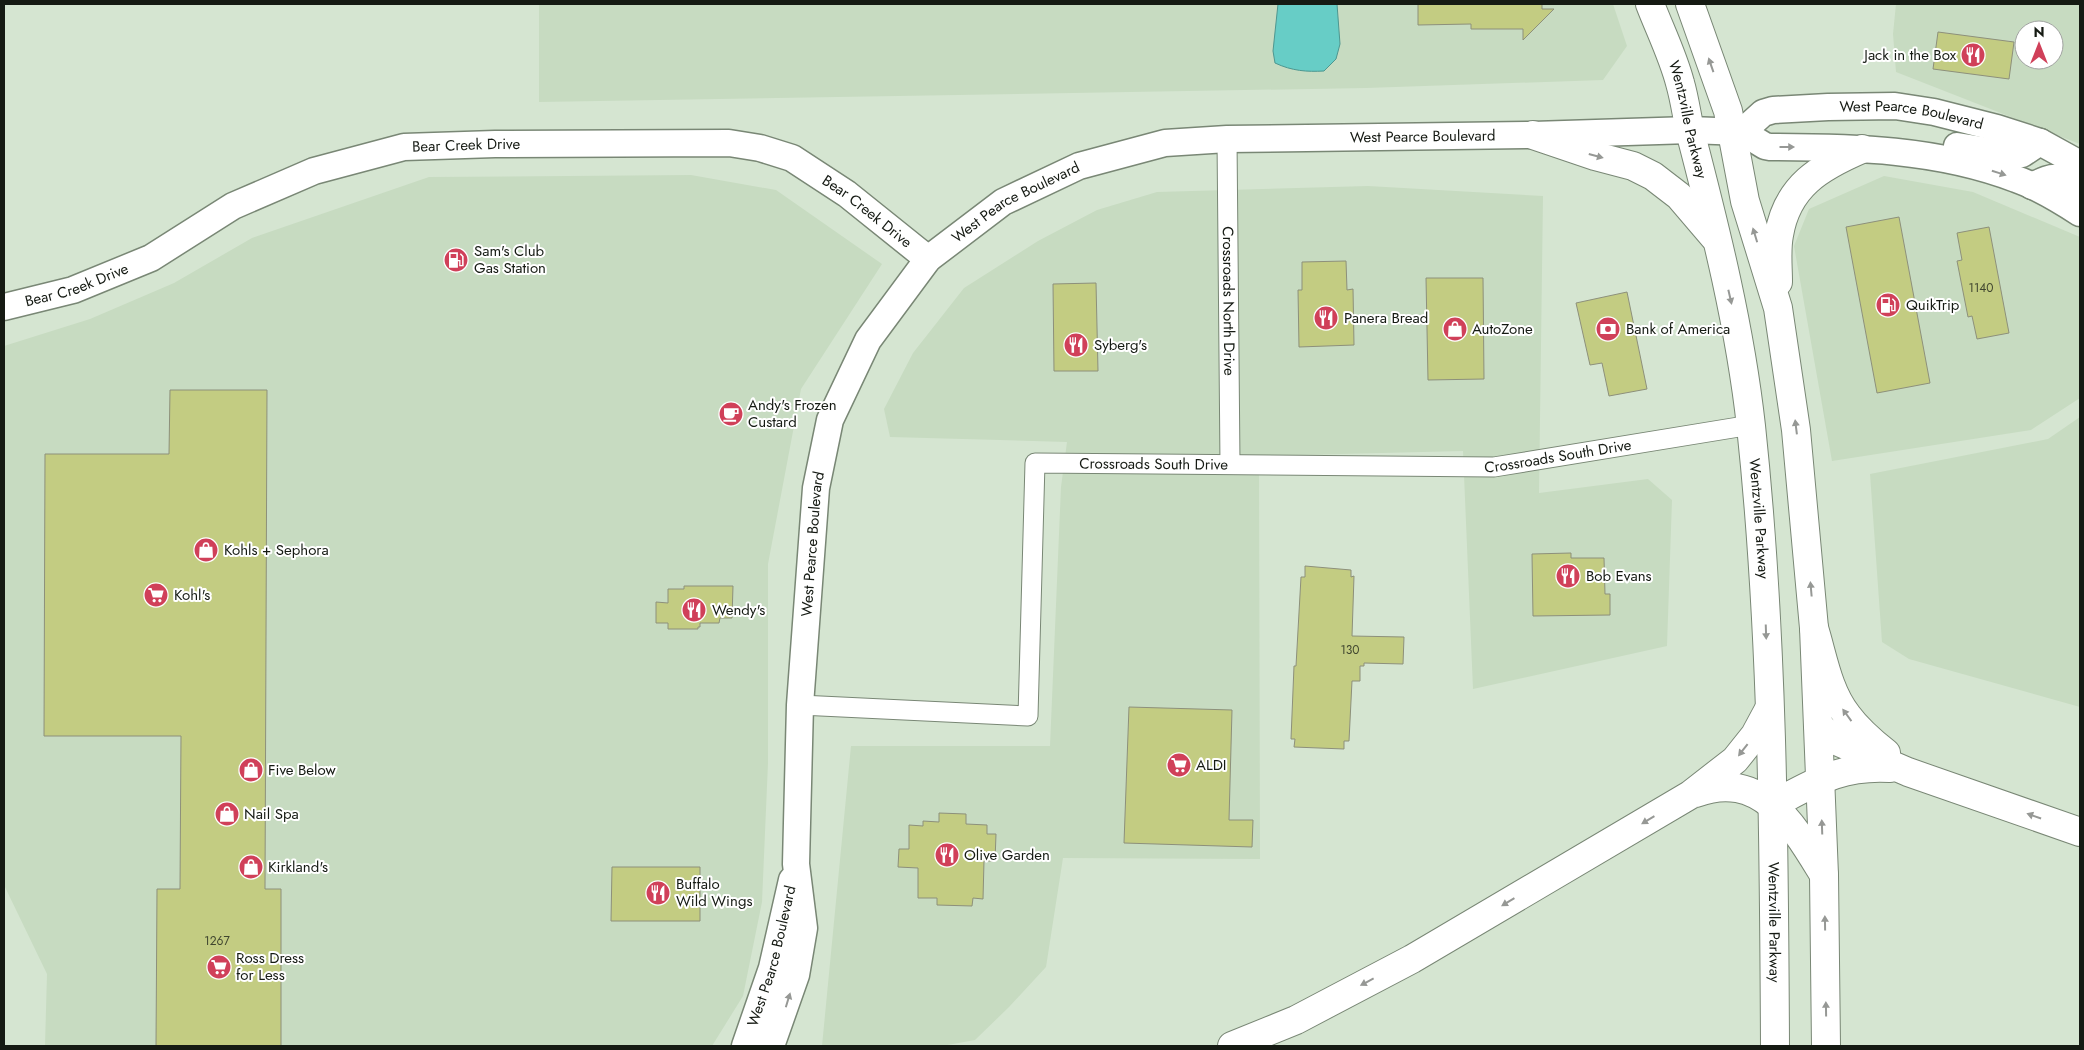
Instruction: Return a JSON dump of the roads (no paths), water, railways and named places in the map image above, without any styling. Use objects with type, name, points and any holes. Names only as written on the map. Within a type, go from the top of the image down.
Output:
[{"type":"main road","name":"Wentzville Parkway","points":[[1650,4],[1680,82],[1719,131],[1745,201],[1778,308],[1796,430],[1814,628],[1821,779]]},
{"type":"main road","name":"Wentzville Parkway","points":[[1690,4],[1728,111],[1719,131],[1718,240],[1736,321],[1751,425],[1766,622],[1772,805],[1775,1046]]},
{"type":"main road","points":[[1534,135],[1595,156],[1633,166],[1653,176],[1686,203],[1718,240]]},
{"type":"main road","points":[[1778,308],[1778,237],[1784,213],[1794,195],[1808,179],[1834,162],[1870,150]]},
{"type":"main road","points":[[1814,628],[1833,690],[1846,715],[1865,736],[1908,772]]},
{"type":"main road","points":[[1232,1046],[1296,1020],[1412,959],[1690,795],[1735,760],[1755,734],[1769,710]]},
{"type":"main road","points":[[1818,725],[1834,740],[1908,772],[2080,832]]},
{"type":"main road","points":[[1772,805],[1821,779],[1849,769],[1868,767],[1908,772]]},
{"type":"main road","points":[[1821,779],[1826,1046]]},
{"type":"main road","points":[[1690,795],[1703,790],[1725,788],[1744,790],[1760,796],[1772,805],[1794,828],[1824,874]]},
{"type":"street","name":"West Pearce Boulevard","points":[[771,1046],[796,975],[804,928],[796,864],[800,705],[816,488],[830,420],[868,340],[928,260],[1003,202],[1080,166],[1165,143],[1226,139],[1719,131],[1773,110],[1828,107],[1895,106],[1967,120],[2040,142],[2080,164]]},
{"type":"street","points":[[1719,131],[1770,147],[1870,150],[1935,157],[1978,166],[2017,179],[2080,213]]},
{"type":"street","points":[[1870,150],[1895,138],[2013,155],[2022,154],[2040,142]]},
{"type":"street","name":"Crossroads North Drive","points":[[1226,139],[1230,464]]},
{"type":"street","name":"Bear Creek Drive","points":[[4,307],[73,290],[151,258],[233,206],[314,171],[404,148],[495,144],[729,143],[760,148],[792,158],[847,194],[928,260]]},
{"type":"street","points":[[2032,186],[2050,177],[2065,179],[2080,189]]},
{"type":"street","name":"Crossroads South Drive","points":[[800,705],[1028,716],[1035,463],[1494,467],[1751,425]]},
{"type":"street","name":"West Pearce Boulevard","points":[[745,1046],[772,968],[796,864]]},
{"type":"water","points":[[1278,4],[1337,4],[1340,44],[1336,59],[1324,71],[1287,68],[1275,63],[1273,51]]},
{"type":"place","name":"Jack in the Box","points":[[1973,55]]},
{"type":"place","name":"Sam's Club Gas Station","points":[[456,260]]},
{"type":"place","name":"QuikTrip","points":[[1888,305]]},
{"type":"place","name":"Panera Bread","points":[[1326,318]]},
{"type":"place","name":"AutoZone","points":[[1455,329]]},
{"type":"place","name":"Bank of America","points":[[1608,329]]},
{"type":"place","name":"Syberg's","points":[[1076,345]]},
{"type":"place","name":"Andy's Frozen Custard","points":[[731,414]]},
{"type":"place","name":"Kohls + Sephora","points":[[206,550]]},
{"type":"place","name":"Bob Evans","points":[[1568,576]]},
{"type":"place","name":"Kohl's","points":[[156,595]]},
{"type":"place","name":"Wendy's","points":[[694,610]]},
{"type":"place","name":"ALDI","points":[[1179,765]]},
{"type":"place","name":"Five Below","points":[[251,770]]},
{"type":"place","name":"Nail Spa","points":[[227,814]]},
{"type":"place","name":"Olive Garden","points":[[947,855]]},
{"type":"place","name":"Kirkland's","points":[[251,867]]},
{"type":"place","name":"Buffalo Wild Wings","points":[[658,893]]},
{"type":"place","name":"Ross Dress for Less","points":[[219,967]]}]
